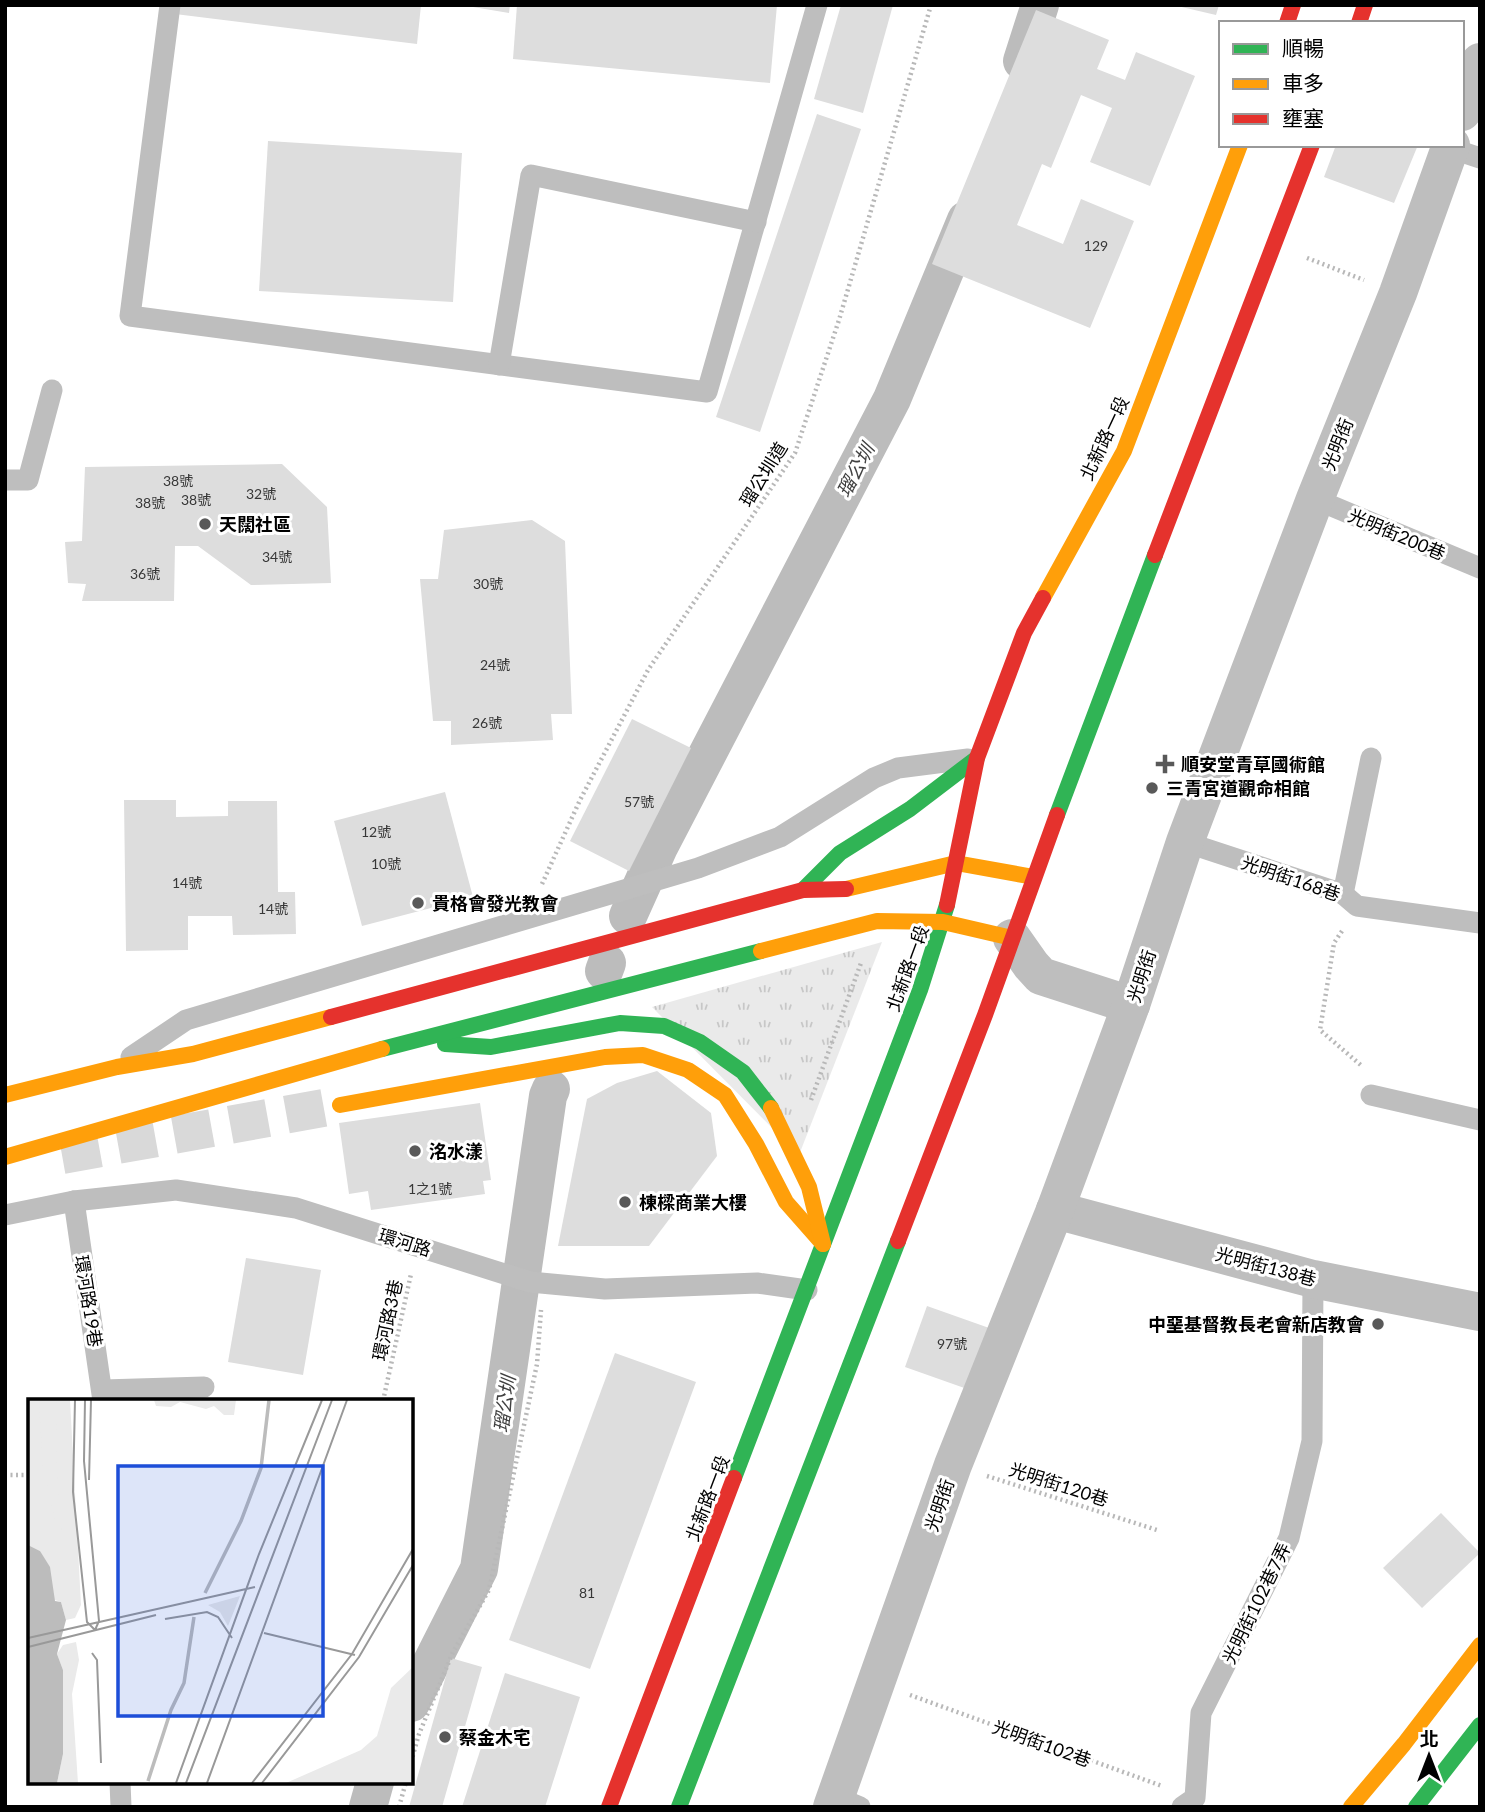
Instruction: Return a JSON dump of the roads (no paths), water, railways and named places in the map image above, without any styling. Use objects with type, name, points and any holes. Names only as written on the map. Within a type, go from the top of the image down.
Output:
[{"type":"main road","name":"北新路一段","points":[[609,1807],[920,990],[943,922],[977,758],[1024,633],[1124,450],[1239,147]]},
{"type":"main road","points":[[680,1807],[1311,147]]},
{"type":"main road","points":[[803,890],[840,853],[910,809],[977,758]]},
{"type":"main road","points":[[5,1095],[117,1067],[193,1054],[803,890],[846,888],[956,863],[1034,877]]},
{"type":"main road","points":[[5,1157],[408,1041],[877,921],[943,922],[1012,938]]},
{"type":"main road","points":[[408,1041],[491,1047],[620,1023],[664,1026],[699,1042],[743,1072],[771,1108],[809,1187],[823,1244]]},
{"type":"main road","points":[[340,1105],[605,1057],[643,1055],[688,1070],[725,1095],[756,1144],[786,1202],[823,1244]]},
{"type":"main road","points":[[1351,1807],[1404,1744],[1480,1645]]},
{"type":"main road","points":[[1416,1807],[1480,1725]]},
{"type":"street","points":[[1464,106],[1480,62]]},
{"type":"street","name":"光明街","points":[[843,1803],[876,1682],[953,1465],[1055,1210],[1131,1005],[1185,842],[1315,499],[1398,293],[1460,150]]},
{"type":"street","points":[[1012,938],[1041,976],[1131,1005]]},
{"type":"street","name":"光明街138巷","points":[[1055,1210],[1313,1279],[1480,1312]]},
{"type":"lane","points":[[170,5],[130,316],[707,393],[817,5]]},
{"type":"lane","points":[[499,365],[531,175],[756,222]]},
{"type":"lane","points":[[5,480],[28,480],[52,390]]},
{"type":"lane","name":"光明街200巷","points":[[1315,499],[1480,568]]},
{"type":"lane","points":[[117,1067],[186,1020],[698,868],[779,837],[874,778],[898,768],[977,758]]},
{"type":"lane","points":[[1350,900],[1371,758]]},
{"type":"lane","name":"光明街168巷","points":[[1185,842],[1350,900],[1480,923]]},
{"type":"lane","points":[[1371,1095],[1480,1120]]},
{"type":"lane","name":"環河路","points":[[5,1215],[74,1200],[176,1190],[296,1208],[537,1283],[606,1289],[757,1283],[807,1290]]},
{"type":"lane","name":"環河路19巷","points":[[74,1200],[103,1395]]},
{"type":"lane","name":"光明街102巷7弄","points":[[1188,1802],[1201,1713],[1289,1538],[1312,1441],[1313,1279]]},
{"type":"lane","points":[[103,1395],[204,1387]]},
{"type":"lane","points":[[120,1784],[121,1807]]},
{"type":"waterway","name":"瑠公圳","points":[[1022,61],[1040,5]]},
{"type":"waterway","name":"瑠公圳","points":[[628,916],[659,847],[892,399],[966,220]]},
{"type":"waterway","name":"瑠公圳","points":[[604,971],[607,963]]},
{"type":"waterway","name":"瑠公圳","points":[[413,1699],[479,1569],[551,1089]]},
{"type":"waterway","name":"瑠公圳","points":[[368,1807],[374,1784]]},
{"type":"tunnel","points":[[62,1155],[340,1105]]},
{"type":"place","name":"天闊社區","points":[[205,524]]},
{"type":"place","name":"順安堂青草國術館","points":[[1165,764]]},
{"type":"place","name":"三青宮道觀命相館","points":[[1152,788]]},
{"type":"place","name":"貴格會發光教會","points":[[418,903]]},
{"type":"place","name":"洺水漾","points":[[415,1151]]},
{"type":"place","name":"棟樑商業大樓","points":[[625,1202]]},
{"type":"place","name":"中堊基督教長老會新店教會","points":[[1378,1324]]},
{"type":"place","name":"蔡金木宅","points":[[445,1737]]}]
